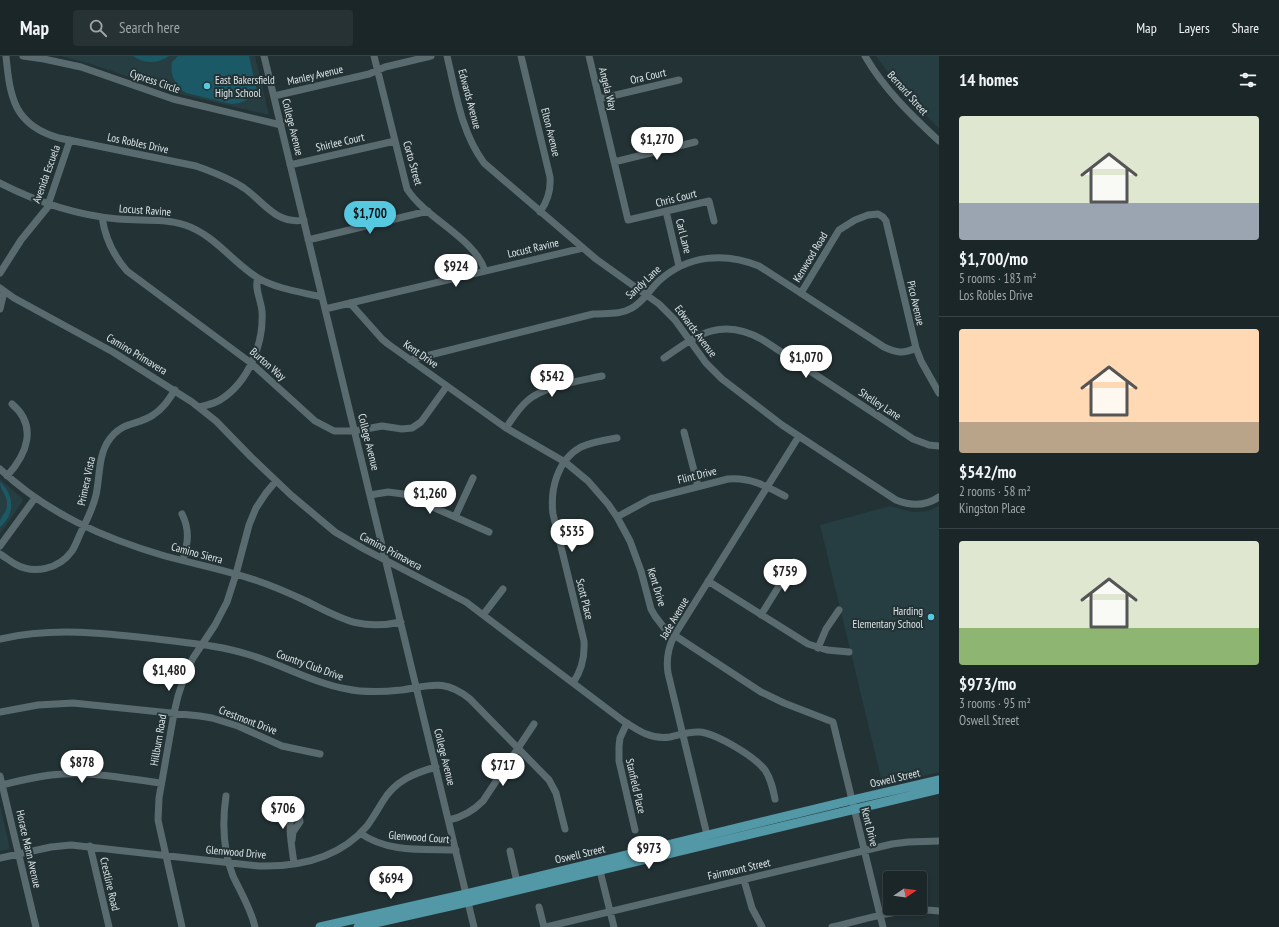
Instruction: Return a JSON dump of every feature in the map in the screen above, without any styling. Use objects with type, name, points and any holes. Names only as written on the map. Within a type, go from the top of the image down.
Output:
[{"type":"main road","name":"Oswell Street","points":[[358,927],[392,923],[517,882],[939,780]]},
{"type":"main road","name":"Oswell Street","points":[[320,927],[600,871],[939,789]]},
{"type":"main road","points":[[662,856],[676,847],[704,841],[707,835]]},
{"type":"main road","points":[[600,871],[602,866],[651,850]]},
{"type":"street","name":"Los Robles Drive","points":[[6,56],[10,92],[17,108],[34,127],[50,135],[70,140],[209,170],[245,188],[280,218],[292,221],[304,220]]},
{"type":"street","name":"Cypress Circle","points":[[24,56],[81,67],[173,99],[281,125]]},
{"type":"street","name":"College Avenue","points":[[264,56],[474,927]]},
{"type":"street","name":"Corto Street","points":[[374,56],[407,189],[416,201],[474,250],[486,271]]},
{"type":"street","name":"Manley Avenue","points":[[274,96],[369,74],[378,70],[431,56]]},
{"type":"street","name":"Edwards Avenue","points":[[447,56],[465,127],[478,154],[492,170],[583,248],[668,311],[706,363],[722,379],[782,425],[902,502],[909,504],[923,504],[939,497]]},
{"type":"street","name":"Elton Avenue","points":[[521,56],[550,177],[550,192],[548,200],[540,212]]},
{"type":"street","name":"Angela Way","points":[[589,56],[628,220]]},
{"type":"street","name":"Bernard Street","points":[[865,56],[889,91],[902,106],[939,141]]},
{"type":"street","name":"Ora Court","points":[[599,99],[679,80]]},
{"type":"street","name":"Avenida Escuela","points":[[0,273],[21,240],[47,208],[70,140]]},
{"type":"street","name":"Shirlee Court","points":[[290,165],[395,141]]},
{"type":"street","points":[[614,162],[694,142]]},
{"type":"street","name":"Locust Ravine","points":[[0,183],[49,204],[82,213],[102,217],[166,221],[192,228],[210,238],[258,278],[283,288],[322,297]]},
{"type":"street","name":"Chris Court","points":[[628,220],[709,201],[714,221]]},
{"type":"street","points":[[308,240],[428,211]]},
{"type":"street","name":"Carl Lane","points":[[666,211],[680,266]]},
{"type":"street","name":"Kenwood Road","points":[[801,293],[839,230],[860,218],[874,214],[881,215]]},
{"type":"street","name":"Pico Avenue","points":[[881,215],[886,221],[916,348],[921,361],[939,393]]},
{"type":"street","name":"Burton Way","points":[[102,217],[106,237],[110,247],[117,260],[127,271],[252,363],[316,421],[334,431],[355,431],[382,426],[402,429],[412,428],[422,422],[448,386]]},
{"type":"street","name":"Locust Ravine","points":[[325,309],[583,248]]},
{"type":"street","name":"Sandy Lane","points":[[410,360],[593,314],[624,312],[638,304],[659,280],[680,266],[695,260],[709,257],[728,257],[759,266],[884,347],[897,352],[905,352],[916,348]]},
{"type":"street","points":[[199,407],[215,402],[225,396],[240,380],[252,363],[262,329],[262,309],[257,286],[258,278]]},
{"type":"street","points":[[0,310],[2,290]]},
{"type":"street","name":"Camino Primavera","points":[[2,290],[113,352],[175,390],[216,421],[276,481],[335,532],[386,561],[466,602],[573,683],[641,732],[654,737],[669,737],[697,732],[714,735],[754,760],[768,775],[775,799]]},
{"type":"street","name":"Kent Drive","points":[[350,303],[382,339],[506,428],[565,462],[596,489],[617,517],[635,554],[651,609],[659,622],[674,636],[773,699],[833,722],[882,927]]},
{"type":"street","name":"Shelley Lane","points":[[664,358],[690,340],[706,332],[732,329],[748,332],[913,439],[929,445],[939,446]]},
{"type":"street","points":[[506,428],[522,406],[535,395],[548,389],[602,376]]},
{"type":"street","name":"Primera Vista","points":[[0,554],[15,564],[29,569],[44,569],[51,567],[58,564],[68,555],[73,549],[94,504],[102,454],[108,441],[124,426],[149,418],[155,414],[165,405],[175,390]]},
{"type":"street","points":[[7,476],[19,461],[27,439],[24,419],[17,408],[12,404]]},
{"type":"street","points":[[684,432],[698,486]]},
{"type":"street","name":"Jade Avenue","points":[[707,835],[667,667],[668,651],[674,636],[799,436]]},
{"type":"street","name":"Scott Place","points":[[573,683],[582,666],[584,657],[584,641],[554,519],[552,497],[556,479],[565,462],[576,451],[582,447],[617,438]]},
{"type":"street","name":"Camino Sierra","points":[[0,469],[35,498],[64,517],[84,527],[129,545],[236,574],[273,586],[351,622],[373,625],[401,622]]},
{"type":"street","points":[[455,517],[473,478]]},
{"type":"street","name":"Flint Drive","points":[[617,517],[650,498],[736,478],[752,480],[785,496]]},
{"type":"street","name":"Hillburn Road","points":[[182,927],[158,820],[158,798],[174,712],[184,678],[202,644],[221,614],[232,590],[252,518],[260,500],[276,481]]},
{"type":"street","points":[[370,495],[388,492],[403,494],[488,532]]},
{"type":"street","points":[[0,546],[35,498]]},
{"type":"street","points":[[182,514],[188,533],[187,546],[183,560]]},
{"type":"street","points":[[761,615],[794,562]]},
{"type":"street","points":[[708,581],[799,640],[818,648],[837,652],[849,652]]},
{"type":"street","points":[[484,615],[503,589]]},
{"type":"street","points":[[818,648],[826,629],[839,610]]},
{"type":"street","name":"Country Club Drive","points":[[0,639],[45,632],[85,632],[202,644],[252,655],[318,682],[347,689],[389,692],[427,685],[442,685],[450,687],[464,694],[553,786],[565,829]]},
{"type":"street","name":"Crestmont Drive","points":[[0,712],[38,705],[73,703],[174,712],[226,722],[282,746],[320,754]]},
{"type":"street","name":"Stanfield Place","points":[[627,723],[620,738],[619,761],[635,830]]},
{"type":"street","points":[[449,820],[465,815],[478,806],[487,796],[534,724]]},
{"type":"street","name":"Glenwood Drive","points":[[0,858],[60,845],[90,846],[229,863],[271,866],[294,864],[326,856],[346,845],[360,833],[374,817],[384,799],[396,785],[412,774],[436,767]]},
{"type":"street","points":[[2,785],[35,777],[63,774],[91,775],[161,783]]},
{"type":"street","name":"Horace Mann Avenue","points":[[0,776],[36,927]]},
{"type":"street","points":[[226,796],[224,834],[229,863],[238,886],[248,904],[256,927]]},
{"type":"street","name":"Glenwood Court","points":[[360,833],[376,843],[391,847],[456,850]]},
{"type":"street","points":[[292,840],[294,864]]},
{"type":"street","name":"Fairmount Street","points":[[545,927],[864,851],[908,842],[939,841]]},
{"type":"street","name":"Crestline Road","points":[[90,846],[109,927]]},
{"type":"street","points":[[510,851],[517,882]]},
{"type":"street","points":[[600,871],[614,927]]},
{"type":"street","points":[[744,880],[752,908],[762,927]]},
{"type":"street","points":[[539,907],[545,927]]},
{"type":"street","points":[[832,927],[908,910],[939,911]]},
{"type":"shaded area","name":"East Bakersfield High School","points":[[61,56],[255,56],[269,115],[175,93],[91,64]]},
{"type":"shaded area","points":[[133,56],[169,56],[156,62],[146,62]]},
{"type":"shaded area","points":[[178,56],[249,56],[257,91],[239,103],[231,104],[186,93],[179,87],[172,75],[172,62]]},
{"type":"shaded area","points":[[876,56],[939,56],[939,128],[900,89]]},
{"type":"shaded area","points":[[0,479],[23,499],[0,534]]},
{"type":"shaded area","points":[[0,482],[5,487],[11,499],[11,511],[5,522],[0,527],[0,521],[6,511],[7,503]]},
{"type":"shaded area","points":[[890,506],[912,512],[928,511],[939,506],[939,772],[883,786],[820,525]]},
{"type":"shaded area","points":[[0,805],[10,849],[0,851]]},
{"type":"place","name":"East Bakersfield High School","points":[[207,86]]},
{"type":"place","name":"Harding Elementary School","points":[[931,617]]}]
